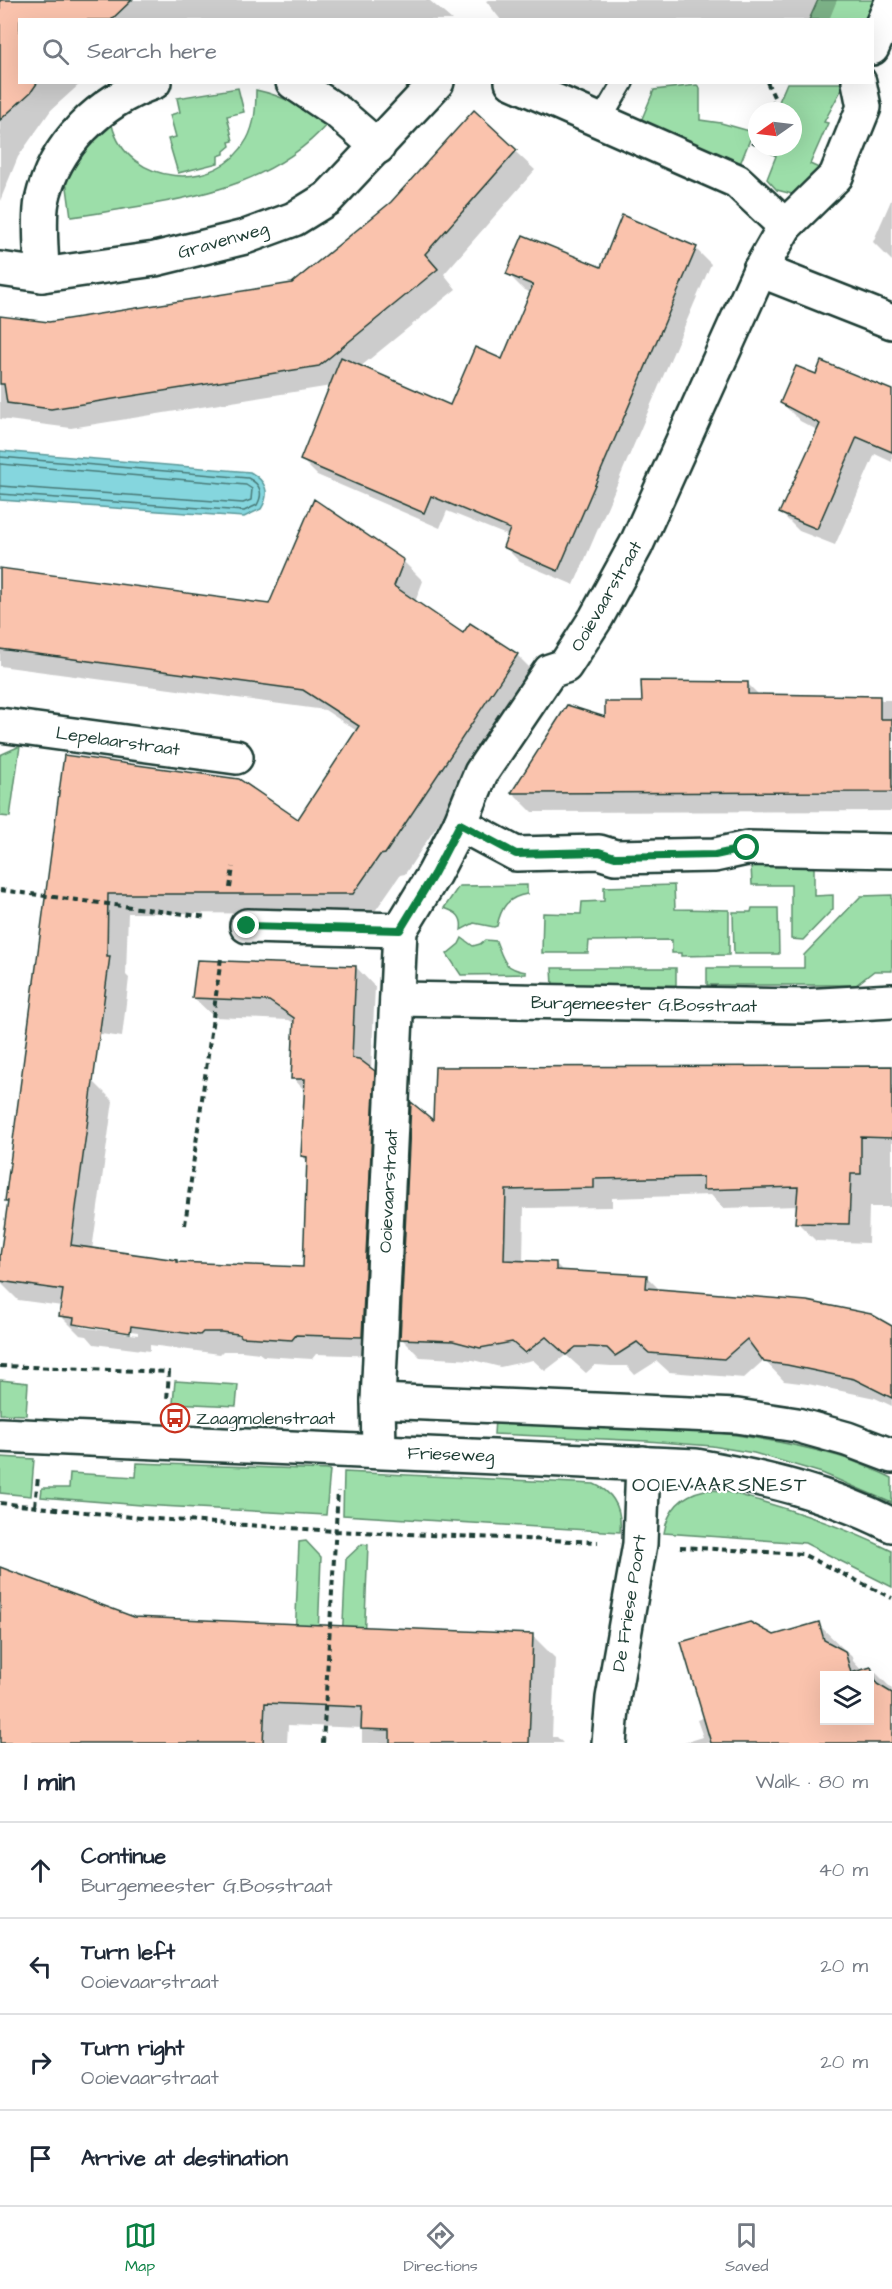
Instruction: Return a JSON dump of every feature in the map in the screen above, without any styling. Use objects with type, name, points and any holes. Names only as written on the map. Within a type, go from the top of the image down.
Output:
[{"type":"street","points":[[874,46],[892,2]]},
{"type":"street","points":[[42,275],[41,203],[51,169],[71,138],[123,95],[149,84]]},
{"type":"street","points":[[296,84],[339,113],[378,147]]},
{"type":"street","name":"Gravenweg","points":[[0,269],[42,275],[155,259],[245,237],[294,219],[328,198],[435,84]]},
{"type":"street","points":[[517,84],[736,181],[786,226]]},
{"type":"street","name":"Ooievaarstraat","points":[[379,1451],[378,1401],[400,930],[434,874],[460,824],[481,772],[550,671],[565,666],[596,618],[636,545],[760,270],[786,226],[836,176],[864,107],[859,84]]},
{"type":"street","points":[[760,270],[892,322]]},
{"type":"street","name":"Lepelaarstraat","points":[[0,725],[236,757]]},
{"type":"street","points":[[460,824],[516,854],[599,852],[615,857],[715,855],[747,848],[892,851]]},
{"type":"street","points":[[236,923],[400,930]]},
{"type":"street","name":"Burgemeester G.Bosstraat","points":[[397,999],[792,1005],[892,1001]]},
{"type":"street","points":[[378,1401],[737,1416],[797,1425],[847,1439],[892,1456]]},
{"type":"street","name":"Frieseweg","points":[[0,1435],[696,1466],[795,1486],[833,1498],[892,1525]]},
{"type":"street","name":"De Friese Poort","points":[[609,1743],[613,1698],[640,1544],[643,1463]]},
{"type":"lane","points":[[600,121],[622,84]]},
{"type":"path","points":[[768,84],[775,99],[774,102]]},
{"type":"path","points":[[185,1225],[236,923],[233,867]]},
{"type":"path","points":[[0,890],[236,923]]},
{"type":"path","points":[[0,1366],[169,1372],[167,1406]]},
{"type":"path","points":[[323,1743],[340,1449]]},
{"type":"path","points":[[0,1503],[141,1518],[335,1531],[640,1544],[802,1554],[892,1598]]},
{"type":"green space","points":[[818,0],[880,0],[872,18],[810,18]]},
{"type":"green space","points":[[787,84],[844,84],[824,122],[828,123],[810,164],[821,169],[796,195],[777,190],[767,179],[776,156],[802,156],[802,102],[779,102]]},
{"type":"green space","points":[[697,85],[700,88],[700,120],[748,131],[748,144],[740,164],[641,121],[654,90]]},
{"type":"green space","points":[[238,88],[244,112],[227,116],[233,141],[229,142],[230,146],[224,154],[218,156],[218,163],[178,173],[168,139],[176,137],[170,115],[180,112],[177,98]]},
{"type":"green space","points":[[256,90],[294,103],[328,123],[308,143],[287,159],[239,182],[214,191],[162,203],[71,217],[66,180],[88,147],[112,125],[121,145],[135,161],[154,171],[174,175],[195,175],[216,169],[233,157],[247,139],[252,127]]},
{"type":"green space","points":[[20,746],[10,817],[0,816],[0,755]]},
{"type":"green space","points":[[814,863],[814,896],[833,895],[833,909],[803,940],[791,939],[791,885],[752,885],[751,865]]},
{"type":"green space","points":[[527,885],[527,894],[520,895],[506,904],[497,926],[494,927],[474,923],[461,930],[458,916],[444,908],[459,886]]},
{"type":"green space","points":[[674,885],[675,909],[729,910],[729,955],[681,956],[681,953],[672,953],[672,940],[589,941],[588,953],[542,953],[543,913],[581,914],[582,902],[604,901],[604,887]]},
{"type":"green space","points":[[892,895],[892,971],[874,971],[856,985],[707,985],[707,968],[804,968],[804,955],[861,896]]},
{"type":"green space","points":[[752,908],[778,908],[779,954],[734,954],[733,912],[751,912]]},
{"type":"green space","points":[[462,938],[473,946],[485,940],[496,941],[505,963],[526,974],[461,975],[447,954],[459,944]]},
{"type":"green space","points":[[552,968],[676,968],[676,985],[553,986]]},
{"type":"green space","points":[[0,1380],[28,1383],[26,1415],[0,1414]]},
{"type":"green space","points":[[175,1381],[238,1385],[236,1406],[173,1403]]},
{"type":"green space","points":[[495,1419],[668,1428],[796,1445],[844,1458],[892,1478],[892,1503],[822,1473],[754,1453],[712,1446],[647,1441],[494,1434]]},
{"type":"green space","points":[[0,1457],[34,1459],[31,1496],[0,1493]]},
{"type":"green space","points":[[137,1463],[330,1470],[326,1515],[41,1497],[42,1488],[69,1488],[70,1473],[136,1477]]},
{"type":"green space","points":[[344,1472],[594,1484],[607,1492],[616,1503],[620,1516],[620,1532],[343,1515]]},
{"type":"green space","points":[[705,1490],[732,1493],[794,1511],[844,1529],[892,1551],[892,1587],[805,1543],[664,1533],[672,1510],[677,1504],[689,1495]]},
{"type":"green space","points":[[306,1541],[321,1557],[317,1663],[294,1665],[299,1542]]},
{"type":"green space","points":[[362,1544],[368,1545],[363,1668],[341,1664],[346,1559]]},
{"type":"water","points":[[0,451],[250,472],[263,483],[266,498],[261,509],[244,517],[0,500]]},
{"type":"building","points":[[0,0],[132,0],[113,18],[18,18],[18,84],[37,84],[0,120]]},
{"type":"building","points":[[474,110],[517,150],[425,254],[438,269],[319,366],[51,409],[7,403],[4,384],[0,384],[0,316],[49,322],[292,283],[391,202]]},
{"type":"building","points":[[622,215],[697,247],[558,571],[503,547],[510,529],[431,496],[424,513],[300,460],[341,357],[450,405],[475,347],[502,359],[533,285],[506,274],[523,235],[601,267]]},
{"type":"building","points":[[821,361],[892,390],[892,452],[857,437],[817,529],[779,513],[820,424],[780,403],[796,366],[816,374]]},
{"type":"building","points":[[314,499],[404,560],[394,586],[463,633],[470,623],[518,654],[385,854],[380,855],[353,894],[108,894],[107,956],[110,956],[71,1245],[177,1260],[177,1262],[303,1267],[307,1157],[301,1156],[305,1079],[291,1079],[294,1018],[269,1001],[192,998],[197,960],[356,966],[352,1058],[359,1059],[375,1071],[362,1337],[296,1335],[292,1340],[242,1337],[238,1334],[221,1332],[203,1332],[200,1335],[131,1326],[130,1333],[73,1324],[74,1318],[59,1316],[63,1290],[0,1281],[0,1256],[8,1201],[5,1201],[64,755],[239,779],[298,819],[359,726],[303,690],[0,649],[0,568],[269,604]]},
{"type":"building","points":[[641,681],[748,682],[748,694],[880,696],[880,719],[892,719],[892,792],[511,793],[567,705],[605,717],[605,702],[642,702]]},
{"type":"building","points":[[892,1066],[892,1138],[861,1137],[861,1174],[851,1174],[849,1224],[795,1223],[798,1187],[703,1190],[703,1177],[594,1179],[594,1188],[506,1190],[504,1260],[556,1262],[556,1270],[647,1275],[646,1288],[807,1301],[871,1314],[892,1326],[892,1398],[854,1379],[764,1362],[747,1339],[724,1359],[649,1353],[637,1342],[615,1356],[607,1348],[591,1347],[576,1347],[566,1355],[546,1337],[525,1353],[512,1342],[480,1348],[453,1341],[400,1339],[411,1102],[433,1120],[435,1067]]},
{"type":"building","points":[[0,1567],[134,1617],[533,1634],[529,1743],[390,1743],[390,1730],[361,1729],[362,1707],[265,1703],[263,1743],[0,1743]]},
{"type":"building","points":[[750,1622],[774,1635],[819,1622],[824,1640],[845,1651],[850,1671],[820,1671],[820,1725],[874,1725],[874,1676],[877,1684],[892,1693],[892,1743],[711,1743],[681,1642]]},
{"type":"building","points":[[871,1667],[872,1671],[858,1671]]},
{"type":"place","name":"Zaagmolenstraat","points":[[175,1418]]},
{"type":"district","name":"OOIEVAARSNEST","points":[[720,1484]]},
{"type":"route","points":[[247,926],[400,930],[434,874],[460,824],[516,854],[599,852],[615,857],[715,855],[747,848]]}]
